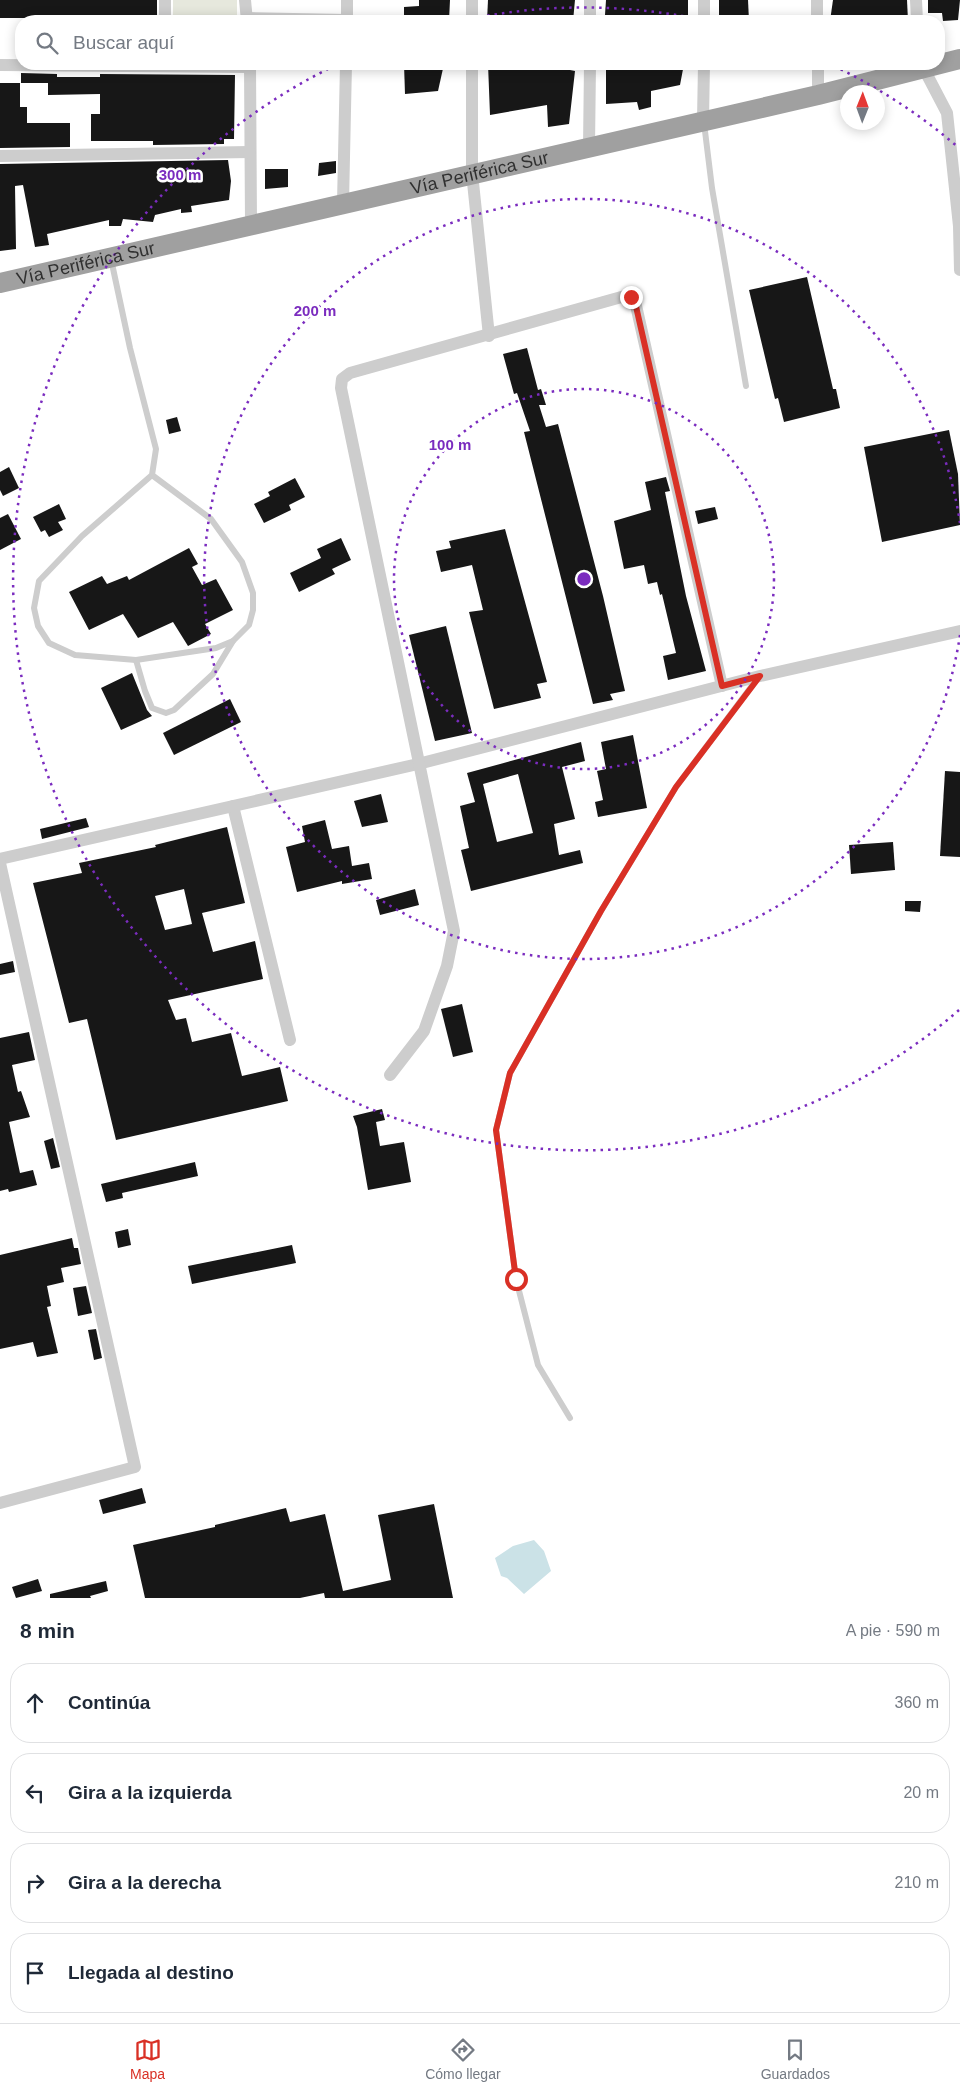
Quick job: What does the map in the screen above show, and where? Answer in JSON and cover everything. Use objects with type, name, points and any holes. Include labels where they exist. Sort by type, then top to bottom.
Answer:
[{"type":"highway","name":"Vía Periférica Sur","points":[[945,63],[958,61]]},
{"type":"highway","name":"Vía Periférica Sur","points":[[0,282],[818,95],[909,70]]},
{"type":"street","points":[[165,0],[165,15]]},
{"type":"street","points":[[245,0],[246,15]]},
{"type":"street","points":[[347,0],[347,15]]},
{"type":"street","points":[[472,0],[472,15]]},
{"type":"street","points":[[590,0],[590,15]]},
{"type":"street","points":[[704,0],[704,15]]},
{"type":"street","points":[[817,0],[817,15]]},
{"type":"street","points":[[916,0],[917,15]]},
{"type":"street","points":[[0,65],[15,65]]},
{"type":"street","points":[[250,70],[251,224]]},
{"type":"street","points":[[343,203],[346,70]]},
{"type":"street","points":[[472,70],[472,173],[489,336]]},
{"type":"street","points":[[589,147],[590,70]]},
{"type":"street","points":[[703,120],[704,70]]},
{"type":"street","points":[[818,70],[818,95]]},
{"type":"street","points":[[926,70],[947,113],[959,226],[960,270]]},
{"type":"street","points":[[0,156],[250,152]]},
{"type":"street","points":[[390,1075],[424,1031],[447,966],[454,931],[341,388],[342,379],[350,373],[489,336],[624,296],[631,297],[635,302],[722,686]]},
{"type":"street","points":[[0,1503],[135,1467],[0,861],[418,764],[760,676],[960,631]]},
{"type":"street","points":[[233,806],[290,1040]]},
{"type":"lane","points":[[703,120],[712,188],[746,386]]},
{"type":"lane","points":[[111,257],[130,348],[156,449],[152,475],[82,536],[39,581],[34,608],[38,626],[49,643],[75,656],[136,660],[216,648],[233,641]]},
{"type":"lane","points":[[136,660],[152,708],[166,713],[174,710],[213,674],[233,641],[249,625],[253,610],[253,593],[242,562],[211,519],[152,475]]},
{"type":"lane","points":[[570,1418],[538,1364],[516,1279],[496,1130],[510,1073],[601,911],[676,787],[760,676]]},
{"type":"shaded area","points":[[173,0],[237,0],[237,15],[173,15]]},
{"type":"water","points":[[534,1540],[544,1551],[551,1571],[524,1594],[507,1578],[501,1576],[495,1558],[513,1546]]},
{"type":"building","points":[[0,0],[157,0],[157,15],[15,15],[15,18],[0,18]]},
{"type":"building","points":[[419,0],[450,0],[449,15],[404,15],[404,7],[419,6]]},
{"type":"building","points":[[488,0],[575,0],[574,15],[487,15]]},
{"type":"building","points":[[606,0],[688,0],[688,15],[605,15]]},
{"type":"building","points":[[719,0],[748,0],[749,15],[719,15]]},
{"type":"building","points":[[833,0],[907,0],[908,15],[831,15]]},
{"type":"building","points":[[928,0],[960,0],[958,20],[945,21],[945,15],[942,15],[942,13],[928,13]]},
{"type":"building","points":[[404,70],[443,70],[438,91],[405,94]]},
{"type":"building","points":[[488,70],[575,71],[569,124],[548,127],[547,105],[490,115]]},
{"type":"building","points":[[606,70],[683,70],[680,85],[651,91],[651,107],[639,110],[637,102],[606,104]]},
{"type":"building","points":[[21,73],[57,74],[57,77],[100,77],[100,74],[235,75],[234,139],[224,139],[224,144],[153,145],[153,141],[91,141],[91,114],[100,114],[100,94],[48,95],[48,83],[21,83]]},
{"type":"building","points":[[0,83],[20,83],[20,107],[27,107],[27,123],[70,123],[70,147],[0,148]]},
{"type":"building","points":[[228,160],[231,181],[229,200],[191,206],[192,212],[181,213],[181,209],[155,215],[153,222],[123,219],[121,226],[109,226],[109,220],[47,234],[49,245],[35,247],[23,185],[15,186],[16,249],[0,251],[0,164]]},
{"type":"building","points":[[336,161],[336,173],[318,176],[319,163]]},
{"type":"building","points":[[265,169],[288,169],[288,187],[265,189]]},
{"type":"building","points":[[807,277],[833,389],[836,389],[840,408],[784,422],[778,398],[775,399],[749,290]]},
{"type":"building","points":[[527,348],[538,390],[541,389],[546,405],[539,405],[546,427],[558,424],[603,596],[625,691],[610,694],[613,700],[593,704],[524,432],[530,431],[517,393],[514,394],[503,354]]},
{"type":"building","points":[[177,417],[181,431],[169,434],[166,420]]},
{"type":"building","points":[[949,430],[958,474],[960,525],[882,542],[864,447]]},
{"type":"building","points":[[9,467],[19,488],[3,496],[0,490],[0,472]]},
{"type":"building","points":[[666,477],[670,491],[665,492],[686,596],[706,671],[668,680],[663,656],[676,653],[662,594],[660,595],[657,582],[648,584],[644,565],[624,569],[614,521],[651,510],[645,482]]},
{"type":"building","points":[[295,478],[305,497],[289,505],[291,510],[264,523],[254,504],[270,496],[268,492]]},
{"type":"building","points":[[59,504],[66,519],[58,522],[63,530],[49,537],[45,530],[41,532],[33,517]]},
{"type":"building","points":[[715,507],[718,519],[698,524],[695,511]]},
{"type":"building","points":[[8,514],[21,539],[0,550],[0,518]]},
{"type":"building","points":[[505,529],[547,682],[537,684],[541,698],[494,709],[469,612],[483,610],[472,565],[441,572],[436,551],[451,548],[449,541]]},
{"type":"building","points":[[341,538],[351,560],[332,569],[335,574],[299,592],[290,573],[321,558],[317,549]]},
{"type":"building","points":[[189,548],[198,564],[192,567],[202,585],[216,579],[233,610],[205,624],[211,634],[188,646],[173,622],[138,638],[123,614],[89,630],[69,592],[102,576],[107,584],[127,576],[129,580]]},
{"type":"building","points":[[446,626],[472,733],[435,741],[409,635]]},
{"type":"building","points":[[132,673],[147,710],[152,716],[121,730],[101,688]]},
{"type":"building","points":[[230,699],[241,722],[174,755],[163,733]]},
{"type":"building","points":[[633,735],[647,808],[598,817],[595,802],[603,800],[597,771],[606,769],[601,742]]},
{"type":"building","points":[[581,742],[585,761],[562,767],[575,819],[554,824],[559,855],[580,850],[583,863],[471,891],[461,850],[469,848],[460,806],[475,802],[467,773]],"holes":[[[518,774],[533,833],[497,842],[483,784]]]},
{"type":"building","points":[[945,771],[960,772],[960,857],[940,856]]},
{"type":"building","points":[[381,794],[388,822],[362,827],[354,801]]},
{"type":"building","points":[[86,818],[89,827],[42,839],[40,829]]},
{"type":"building","points":[[325,820],[332,849],[349,846],[352,866],[369,863],[372,879],[342,884],[342,881],[297,892],[286,847],[305,842],[302,826]]},
{"type":"building","points":[[227,827],[245,903],[202,913],[213,952],[255,941],[263,979],[168,1000],[176,1020],[186,1018],[192,1042],[231,1033],[242,1076],[280,1067],[288,1101],[116,1140],[87,1019],[69,1023],[33,883],[82,873],[79,863],[156,847],[155,845]],"holes":[[[184,889],[192,924],[165,930],[155,896]]]},
{"type":"building","points":[[893,842],[895,870],[851,874],[849,845]]},
{"type":"building","points":[[415,889],[419,905],[380,915],[376,900]]},
{"type":"building","points":[[905,901],[921,901],[920,912],[905,911]]},
{"type":"building","points":[[13,961],[15,972],[0,975],[0,964]]},
{"type":"building","points":[[462,1004],[473,1052],[453,1057],[441,1009]]},
{"type":"building","points":[[29,1032],[35,1060],[12,1065],[18,1092],[21,1091],[30,1117],[9,1122],[20,1173],[33,1170],[37,1185],[9,1192],[8,1189],[0,1191],[0,1038]]},
{"type":"building","points":[[382,1109],[385,1120],[376,1122],[380,1146],[404,1142],[411,1182],[368,1190],[357,1127],[353,1116]]},
{"type":"building","points":[[53,1138],[60,1167],[51,1169],[44,1141]]},
{"type":"building","points":[[195,1162],[198,1176],[122,1193],[123,1198],[106,1202],[101,1184]]},
{"type":"building","points":[[128,1229],[131,1245],[118,1248],[115,1232]]},
{"type":"building","points":[[72,1238],[74,1248],[78,1248],[81,1264],[61,1268],[64,1282],[47,1286],[51,1306],[47,1307],[58,1353],[37,1357],[33,1342],[0,1349],[0,1255]]},
{"type":"building","points":[[292,1245],[296,1263],[192,1284],[188,1266]]},
{"type":"building","points":[[86,1286],[92,1313],[78,1316],[73,1288]]},
{"type":"building","points":[[96,1329],[102,1358],[94,1360],[88,1330]]},
{"type":"building","points":[[142,1488],[146,1503],[103,1514],[99,1500]]},
{"type":"building","points":[[434,1504],[453,1598],[325,1598],[324,1593],[300,1598],[145,1598],[133,1545],[215,1527],[215,1525],[286,1508],[290,1522],[325,1514],[343,1591],[391,1580],[378,1515]]},
{"type":"building","points":[[38,1579],[42,1591],[16,1598],[12,1587]]},
{"type":"building","points":[[106,1581],[108,1591],[90,1596],[91,1598],[50,1598],[50,1594]]},
{"type":"route","points":[[516,1279],[496,1130],[510,1073],[601,911],[676,787],[760,676],[722,686],[635,302],[631,297]]}]
